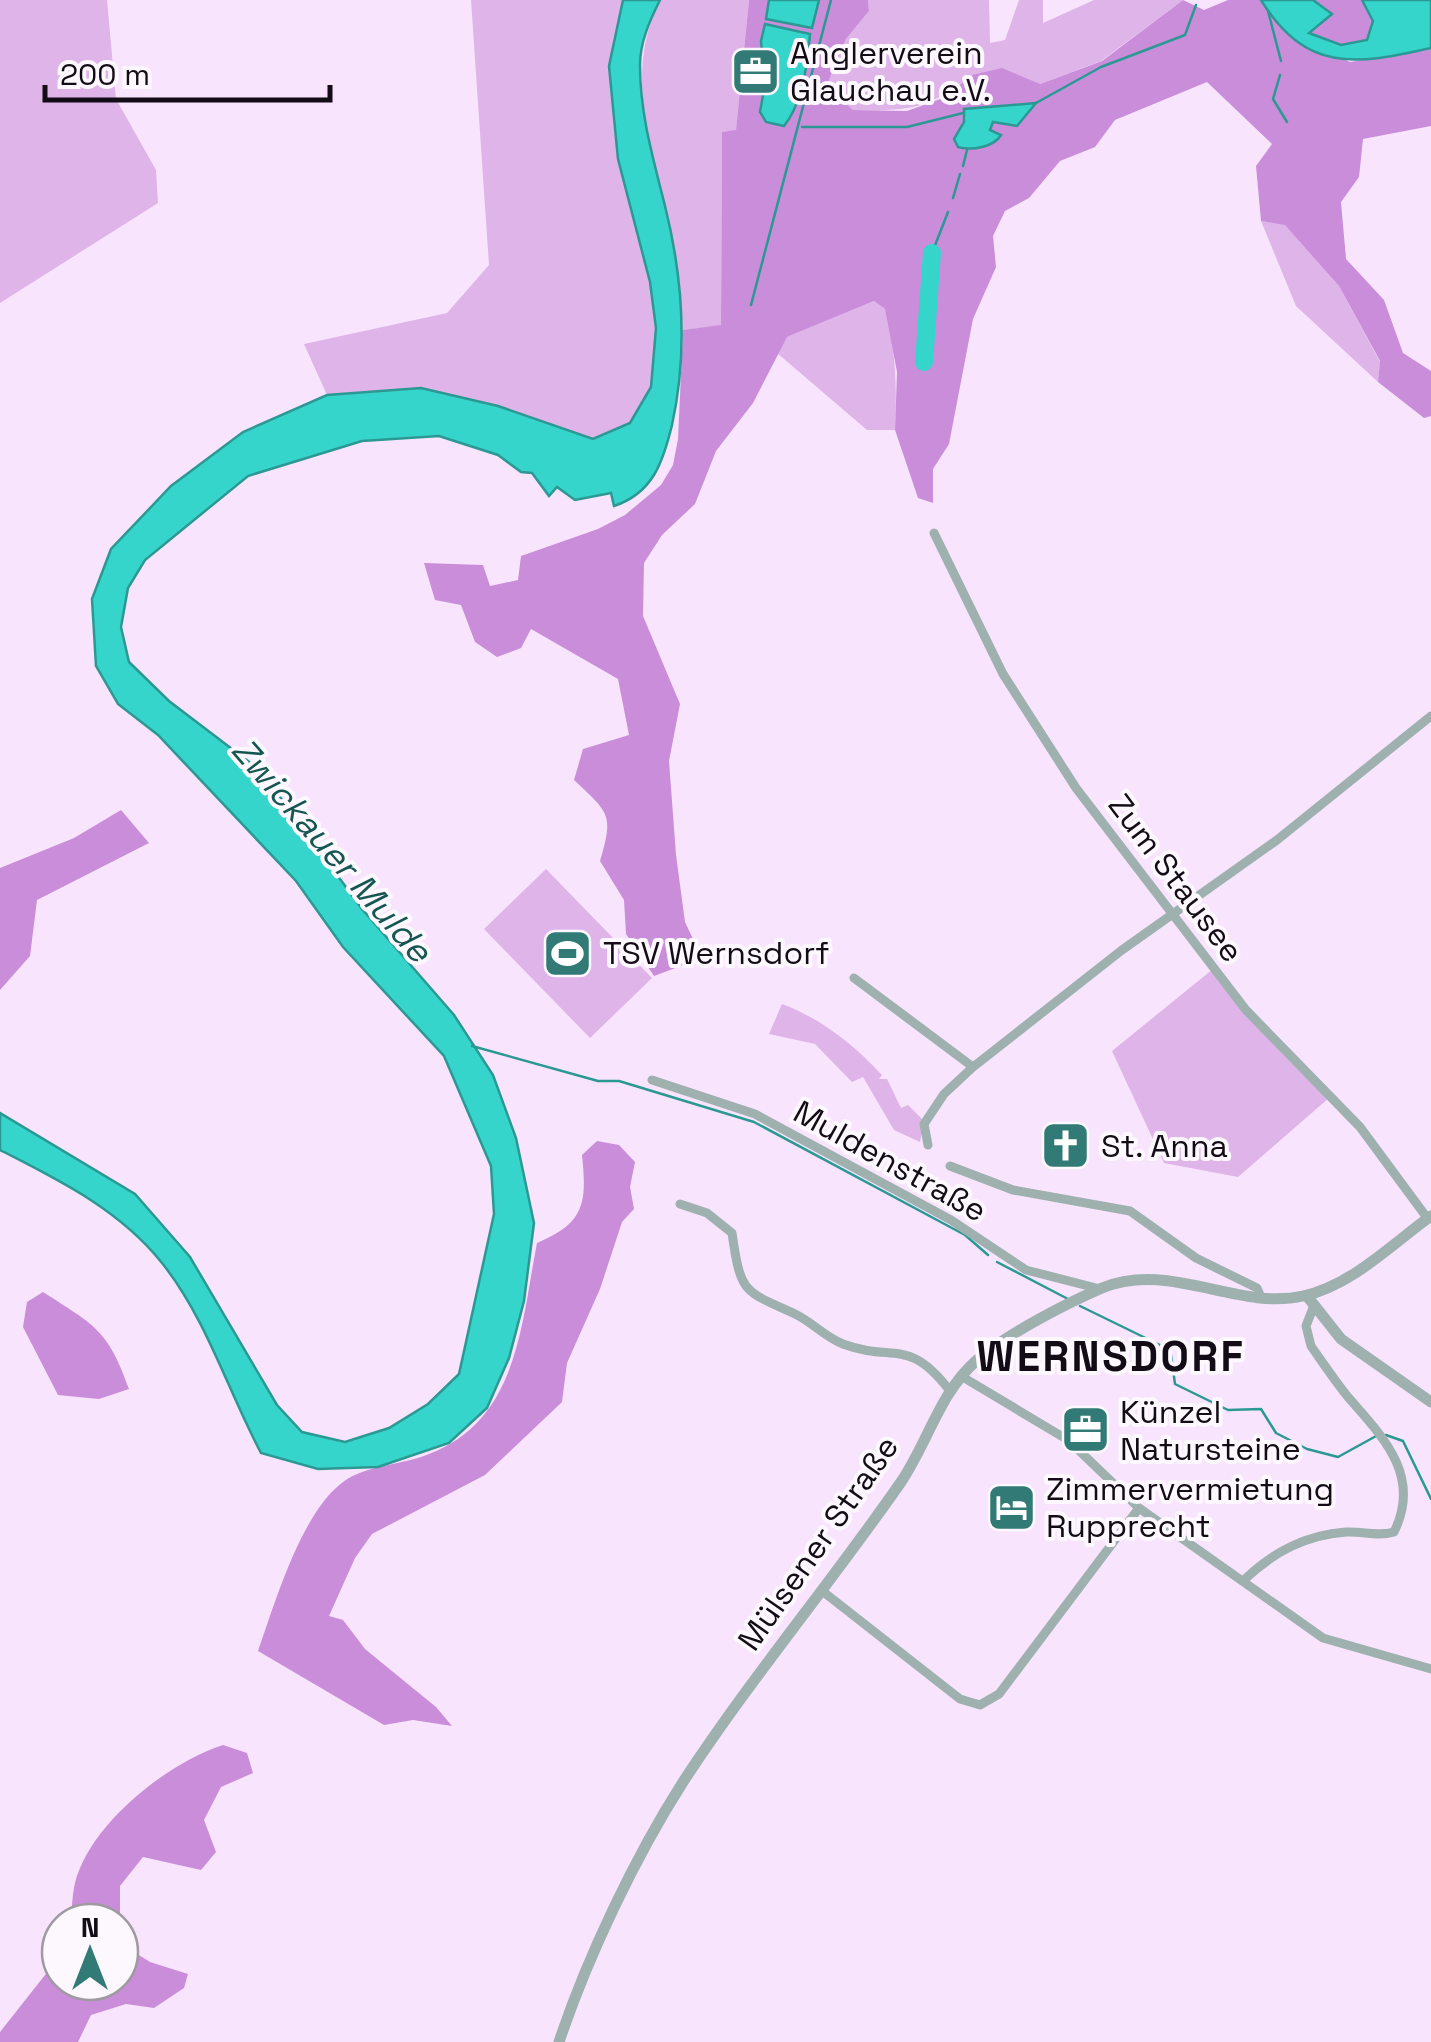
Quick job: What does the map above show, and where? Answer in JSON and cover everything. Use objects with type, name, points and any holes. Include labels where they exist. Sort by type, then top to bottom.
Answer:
[{"type":"street","name":"Zum Stausee","points":[[934,533],[1013,690],[1076,788],[1246,1010],[1360,1127],[1429,1218]]},
{"type":"street","points":[[928,1145],[924,1124],[944,1094],[973,1068],[1431,716]]},
{"type":"street","points":[[854,978],[973,1068]]},
{"type":"street","name":"Muldenstraße","points":[[652,1080],[755,1114],[951,1220],[1026,1270],[1100,1288]]},
{"type":"street","points":[[950,1166],[1013,1190],[1130,1211],[1196,1258],[1257,1288],[1260,1297]]},
{"type":"street","points":[[680,1204],[707,1213],[732,1233],[738,1270],[751,1296],[803,1318],[847,1346],[908,1352],[936,1372],[950,1391]]},
{"type":"street","name":"Mülsener Straße","points":[[559,2042],[658,1824],[903,1479],[961,1376],[1001,1342],[1100,1288],[1120,1282],[1201,1284],[1260,1297],[1310,1302],[1429,1218]]},
{"type":"street","points":[[1310,1302],[1341,1339],[1431,1402]]},
{"type":"street","points":[[1244,1579],[1288,1546],[1325,1535],[1394,1532],[1402,1516],[1404,1480],[1382,1436],[1311,1346],[1306,1326],[1310,1302]]},
{"type":"street","points":[[961,1376],[1068,1440],[1138,1508],[1323,1638],[1431,1669]]},
{"type":"street","points":[[821,1590],[960,1699],[980,1705],[999,1694],[1138,1508]]},
{"type":"shaded area","points":[[0,0],[107,0],[116,99],[156,170],[158,203],[0,303]]},
{"type":"shaded area","points":[[471,0],[623,0],[656,328],[651,387],[630,423],[593,439],[421,388],[327,395],[304,344],[447,313],[489,265]]},
{"type":"shaded area","points":[[623,0],[660,0],[642,48],[642,101],[676,260],[681,315],[680,370],[672,425],[660,463],[647,484],[614,506],[611,493],[575,500],[557,487],[549,496],[532,473],[521,472],[498,455],[439,436],[362,441],[248,476],[145,560],[128,588],[121,627],[129,662],[169,701],[261,771],[362,909],[454,1015],[493,1075],[516,1138],[534,1223],[524,1301],[509,1358],[487,1408],[449,1443],[378,1467],[318,1469],[261,1453],[204,1331],[162,1263],[108,1212],[0,1150],[0,1113],[135,1194],[190,1257],[277,1405],[302,1432],[345,1442],[389,1428],[428,1404],[459,1374],[494,1214],[491,1166],[444,1056],[343,947],[296,881],[158,735],[118,704],[96,666],[92,599],[111,549],[171,486],[243,432],[327,395],[421,388],[498,406],[593,439],[630,423],[651,387],[656,328],[650,282],[618,159],[609,66]]},
{"type":"shaded area","points":[[660,0],[749,0],[736,131],[722,132],[721,326],[683,330],[672,238],[647,129],[642,78],[650,26]]},
{"type":"shaded area","points":[[749,0],[868,0],[869,11],[846,39],[827,85],[853,110],[907,111],[943,98],[972,75],[1002,68],[1040,84],[1102,61],[1183,0],[1204,10],[1228,0],[1261,0],[1286,33],[1350,62],[1431,48],[1431,126],[1363,139],[1359,177],[1341,202],[1346,259],[1384,300],[1403,353],[1431,371],[1431,416],[1424,418],[1378,382],[1380,361],[1339,286],[1285,225],[1261,221],[1256,166],[1272,144],[1207,82],[1115,120],[1095,147],[1060,161],[1029,198],[1005,211],[993,236],[996,267],[973,319],[949,444],[933,469],[933,503],[918,498],[895,430],[897,372],[885,309],[874,301],[787,337],[753,403],[716,451],[695,504],[662,535],[644,563],[643,616],[680,704],[669,761],[676,855],[685,922],[702,958],[654,976],[626,934],[624,900],[600,861],[607,833],[605,815],[574,780],[583,749],[629,735],[618,679],[531,629],[521,648],[497,657],[475,642],[461,605],[435,600],[424,563],[483,565],[490,586],[518,580],[521,556],[598,529],[625,515],[661,485],[673,465],[678,439],[683,330],[721,325],[722,132],[736,130]]},
{"type":"shaded area","points":[[769,0],[819,0],[812,28],[766,19]]},
{"type":"shaded area","points":[[868,0],[989,0],[990,43],[1005,40],[1019,0],[1043,0],[1043,23],[1094,0],[1183,0],[1101,61],[1040,84],[972,75],[943,95],[917,106],[853,110],[827,85],[846,39],[869,11]]},
{"type":"shaded area","points":[[1261,0],[1313,0],[1332,14],[1309,33],[1341,45],[1367,40],[1373,21],[1362,0],[1431,0],[1431,48],[1379,58],[1335,58],[1296,41]]},
{"type":"shaded area","points":[[1313,0],[1362,0],[1373,21],[1367,40],[1341,45],[1309,33],[1331,15]]},
{"type":"shaded area","points":[[765,24],[810,34],[800,95],[784,126],[766,122],[760,112],[765,84],[761,41]]},
{"type":"shaded area","points":[[1036,103],[1017,126],[993,122],[990,130],[1001,135],[988,145],[958,147],[954,139],[964,122],[964,109]]},
{"type":"shaded area","points":[[1261,221],[1285,224],[1339,286],[1380,362],[1378,382],[1296,306]]},
{"type":"shaded area","points":[[874,301],[885,309],[891,339],[896,384],[895,430],[867,430],[777,353],[787,337]]},
{"type":"shaded area","points":[[121,810],[149,843],[37,900],[30,956],[0,990],[0,868],[74,838]]},
{"type":"shaded area","name":"TSV Wernsdorf","points":[[546,869],[652,978],[590,1038],[484,929]]},
{"type":"shaded area","points":[[1213,969],[1329,1098],[1238,1177],[1164,1163],[1112,1051]]},
{"type":"shaded area","points":[[782,1004],[836,1034],[882,1075],[879,1079],[887,1079],[901,1108],[908,1105],[924,1121],[920,1142],[894,1130],[863,1077],[852,1082],[815,1044],[769,1034]]},
{"type":"shaded area","points":[[597,1141],[619,1145],[635,1162],[630,1187],[634,1209],[622,1222],[600,1289],[567,1363],[562,1402],[485,1475],[372,1534],[355,1558],[329,1616],[343,1620],[365,1649],[436,1707],[452,1726],[413,1720],[384,1725],[258,1651],[281,1585],[314,1515],[343,1482],[362,1472],[429,1454],[459,1439],[481,1418],[498,1394],[510,1366],[537,1243],[574,1219],[583,1199],[582,1155]]},
{"type":"shaded area","points":[[43,1292],[97,1330],[114,1353],[129,1389],[99,1399],[58,1395],[23,1327],[27,1302]]},
{"type":"shaded area","points":[[223,1745],[247,1753],[253,1773],[221,1787],[204,1820],[216,1852],[201,1870],[143,1857],[120,1886],[120,1902],[73,1902],[83,1861],[114,1818],[156,1781]]},
{"type":"shaded area","points":[[140,1956],[188,1974],[184,1988],[154,2008],[126,2004],[91,2015],[78,2042],[0,2042],[0,2032],[40,1981],[40,2002],[140,2002]]},
{"type":"waterway","points":[[751,305],[831,0]]},
{"type":"waterway","points":[[1036,103],[1101,67],[1185,35],[1196,5]]},
{"type":"waterway","points":[[1268,11],[1281,61]]},
{"type":"waterway","points":[[1280,75],[1273,99],[1287,122]]},
{"type":"waterway","points":[[802,127],[907,127],[963,113]]},
{"type":"waterway","points":[[963,166],[967,150]]},
{"type":"waterway","points":[[953,198],[960,174]]},
{"type":"waterway","points":[[932,253],[948,212]]},
{"type":"waterway","points":[[924,362],[932,253]]},
{"type":"waterway","points":[[472,1046],[598,1081],[619,1081],[754,1122],[965,1235],[988,1255]]},
{"type":"waterway","points":[[997,1262],[1068,1299]]},
{"type":"waterway","points":[[1080,1306],[1162,1346],[1171,1355],[1175,1384],[1228,1410],[1261,1409],[1276,1433],[1307,1449],[1338,1457],[1378,1435]]},
{"type":"waterway","points":[[1386,1435],[1403,1441],[1431,1499]]},
{"type":"place","name":"Anglerverein Glauchau e.V.","points":[[755,71]]},
{"type":"place","name":"TSV Wernsdorf","points":[[568,953]]},
{"type":"place","name":"St. Anna","points":[[1066,1146]]},
{"type":"place","name":"Künzel Natursteine","points":[[1085,1430]]},
{"type":"place","name":"Zimmervermietung Rupprecht","points":[[1011,1507]]},
{"type":"district","name":"WERNSDORF","points":[[1111,1356]]},
{"type":"water label","name":"Zwickauer Mulde","points":[[332,850]]}]
